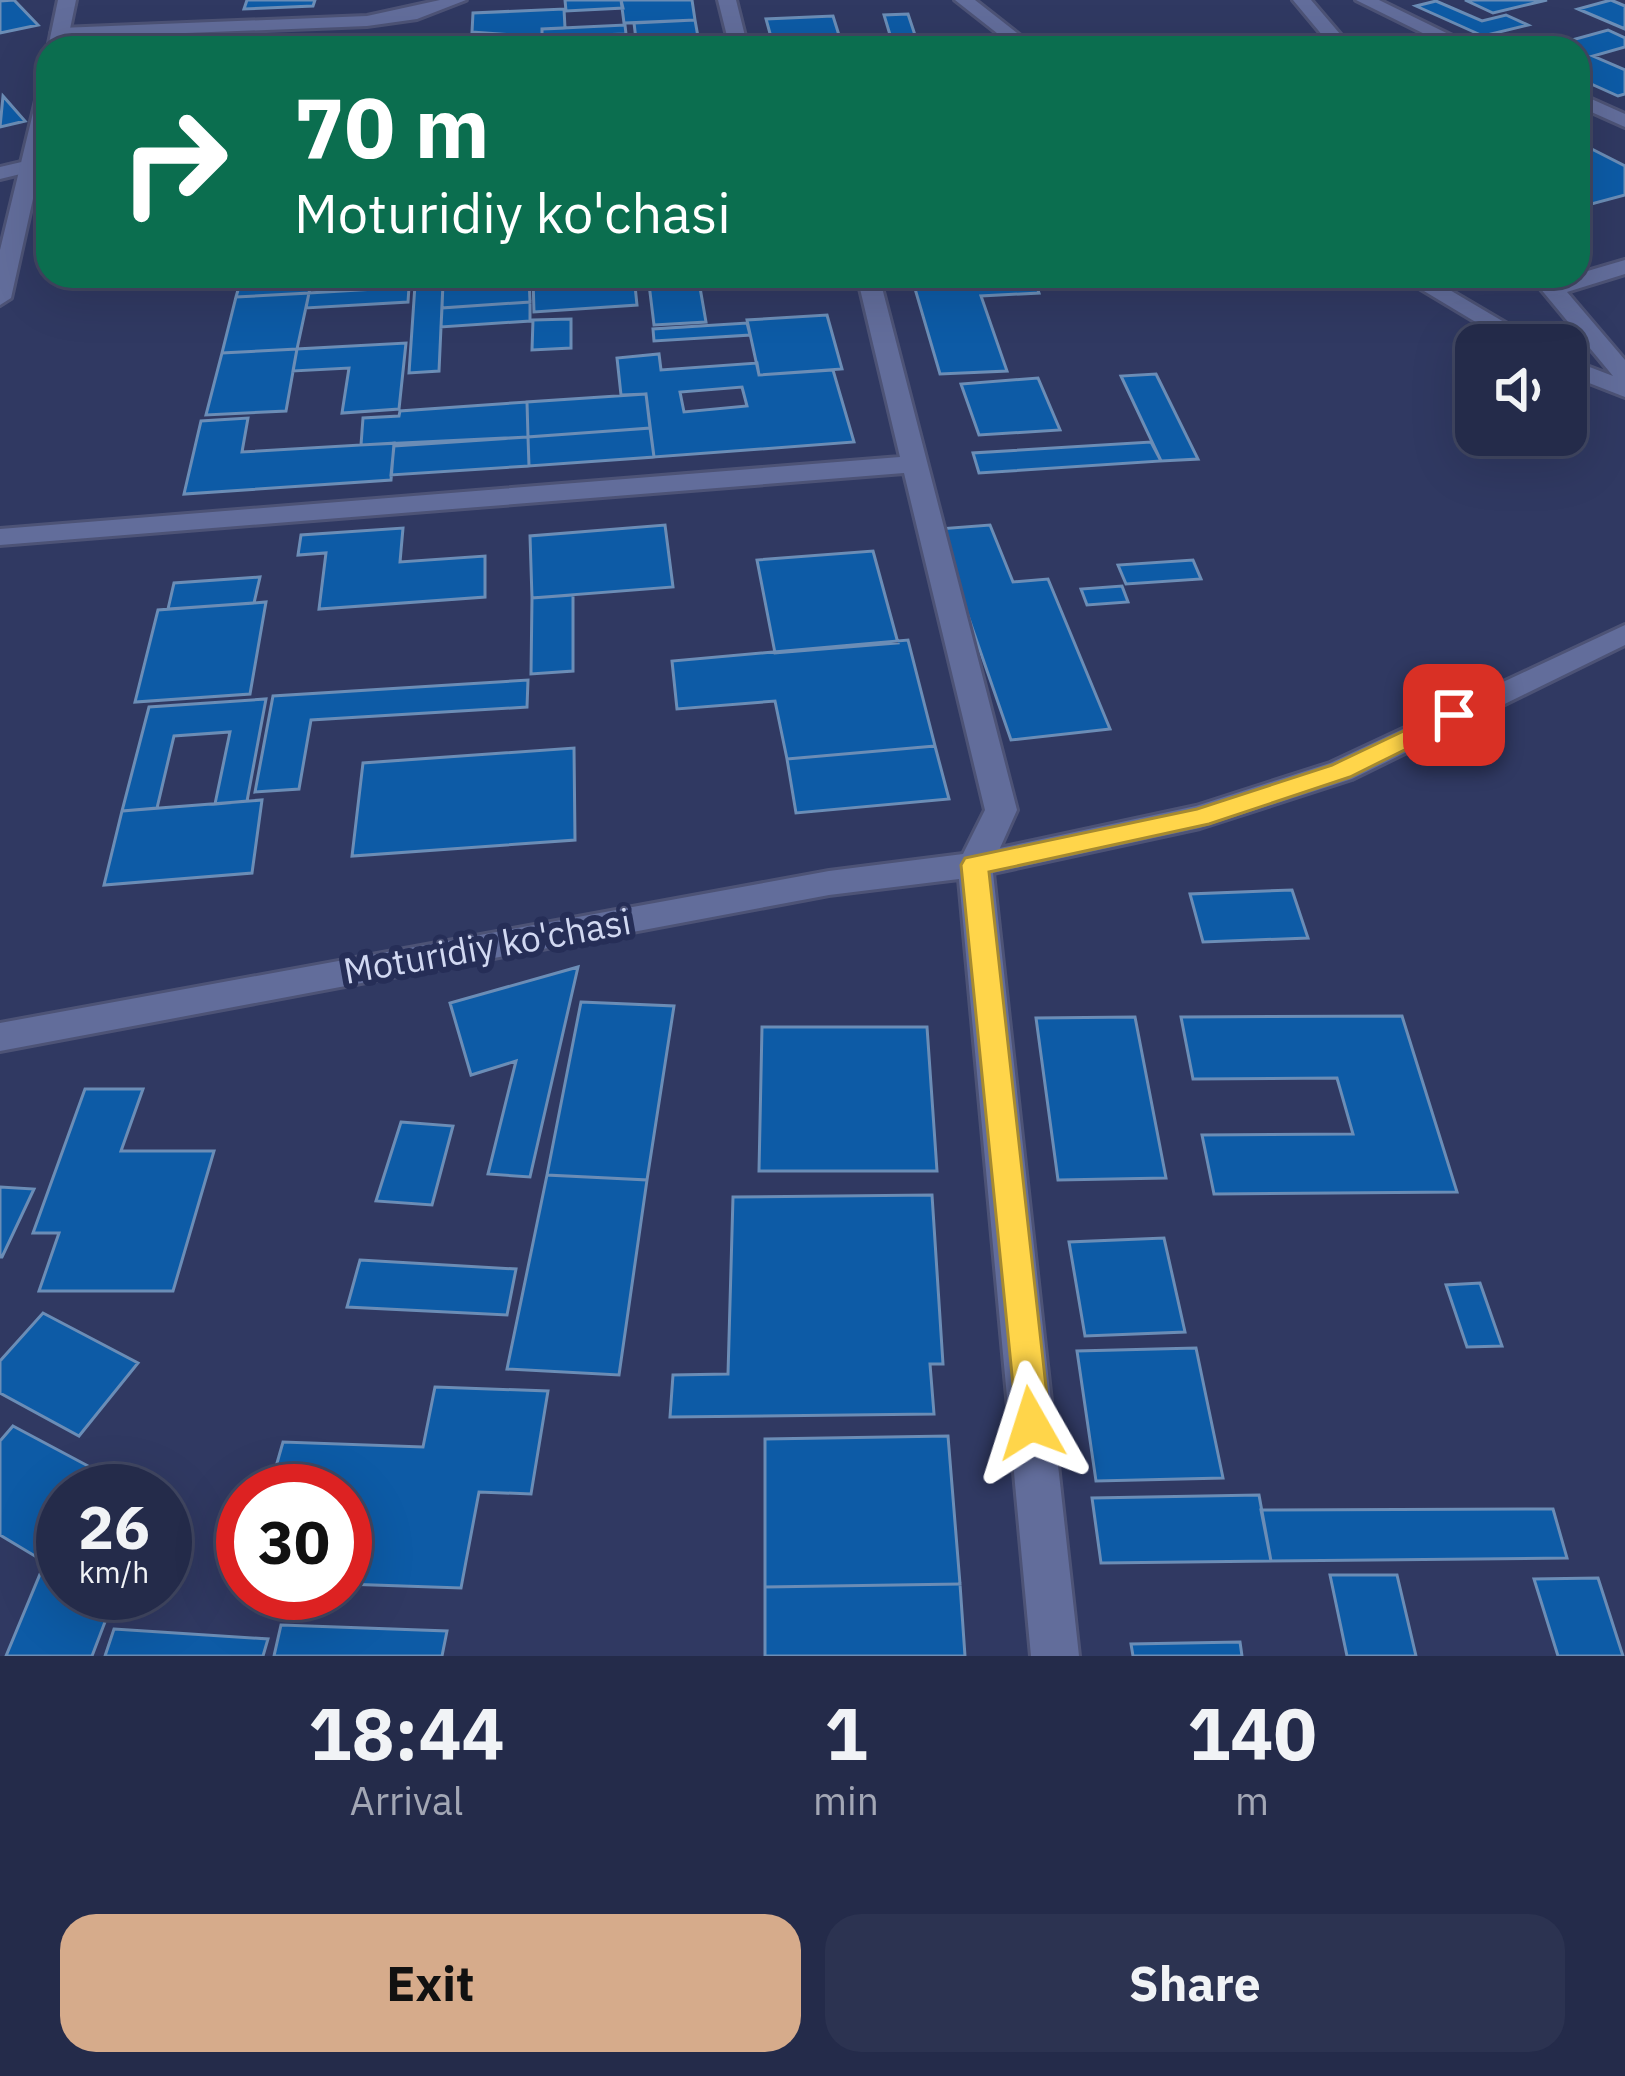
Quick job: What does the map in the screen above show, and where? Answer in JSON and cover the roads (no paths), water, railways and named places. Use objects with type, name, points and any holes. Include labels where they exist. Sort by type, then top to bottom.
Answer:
[{"type":"street","points":[[60,36],[67,0]]},
{"type":"street","points":[[124,36],[367,21],[411,15],[457,0]]},
{"type":"street","points":[[728,0],[736,36]]},
{"type":"street","points":[[964,0],[1011,36]]},
{"type":"street","points":[[1302,0],[1333,36]]},
{"type":"street","points":[[1365,0],[1442,36]]},
{"type":"street","points":[[1590,105],[1625,121]]},
{"type":"street","points":[[0,298],[36,140]]},
{"type":"street","points":[[0,173],[30,166]]},
{"type":"street","points":[[1590,274],[1625,267]]},
{"type":"street","points":[[871,288],[1001,810],[975,865],[1055,1656]]},
{"type":"street","points":[[1431,288],[1494,324]]},
{"type":"street","points":[[1551,288],[1625,375]]},
{"type":"street","points":[[1587,374],[1625,390]]},
{"type":"street","points":[[0,537],[914,464]]},
{"type":"street","name":"Moturidiy ko'chasi","points":[[0,1037],[829,883],[975,865],[1200,817],[1341,771],[1625,634]]}]
